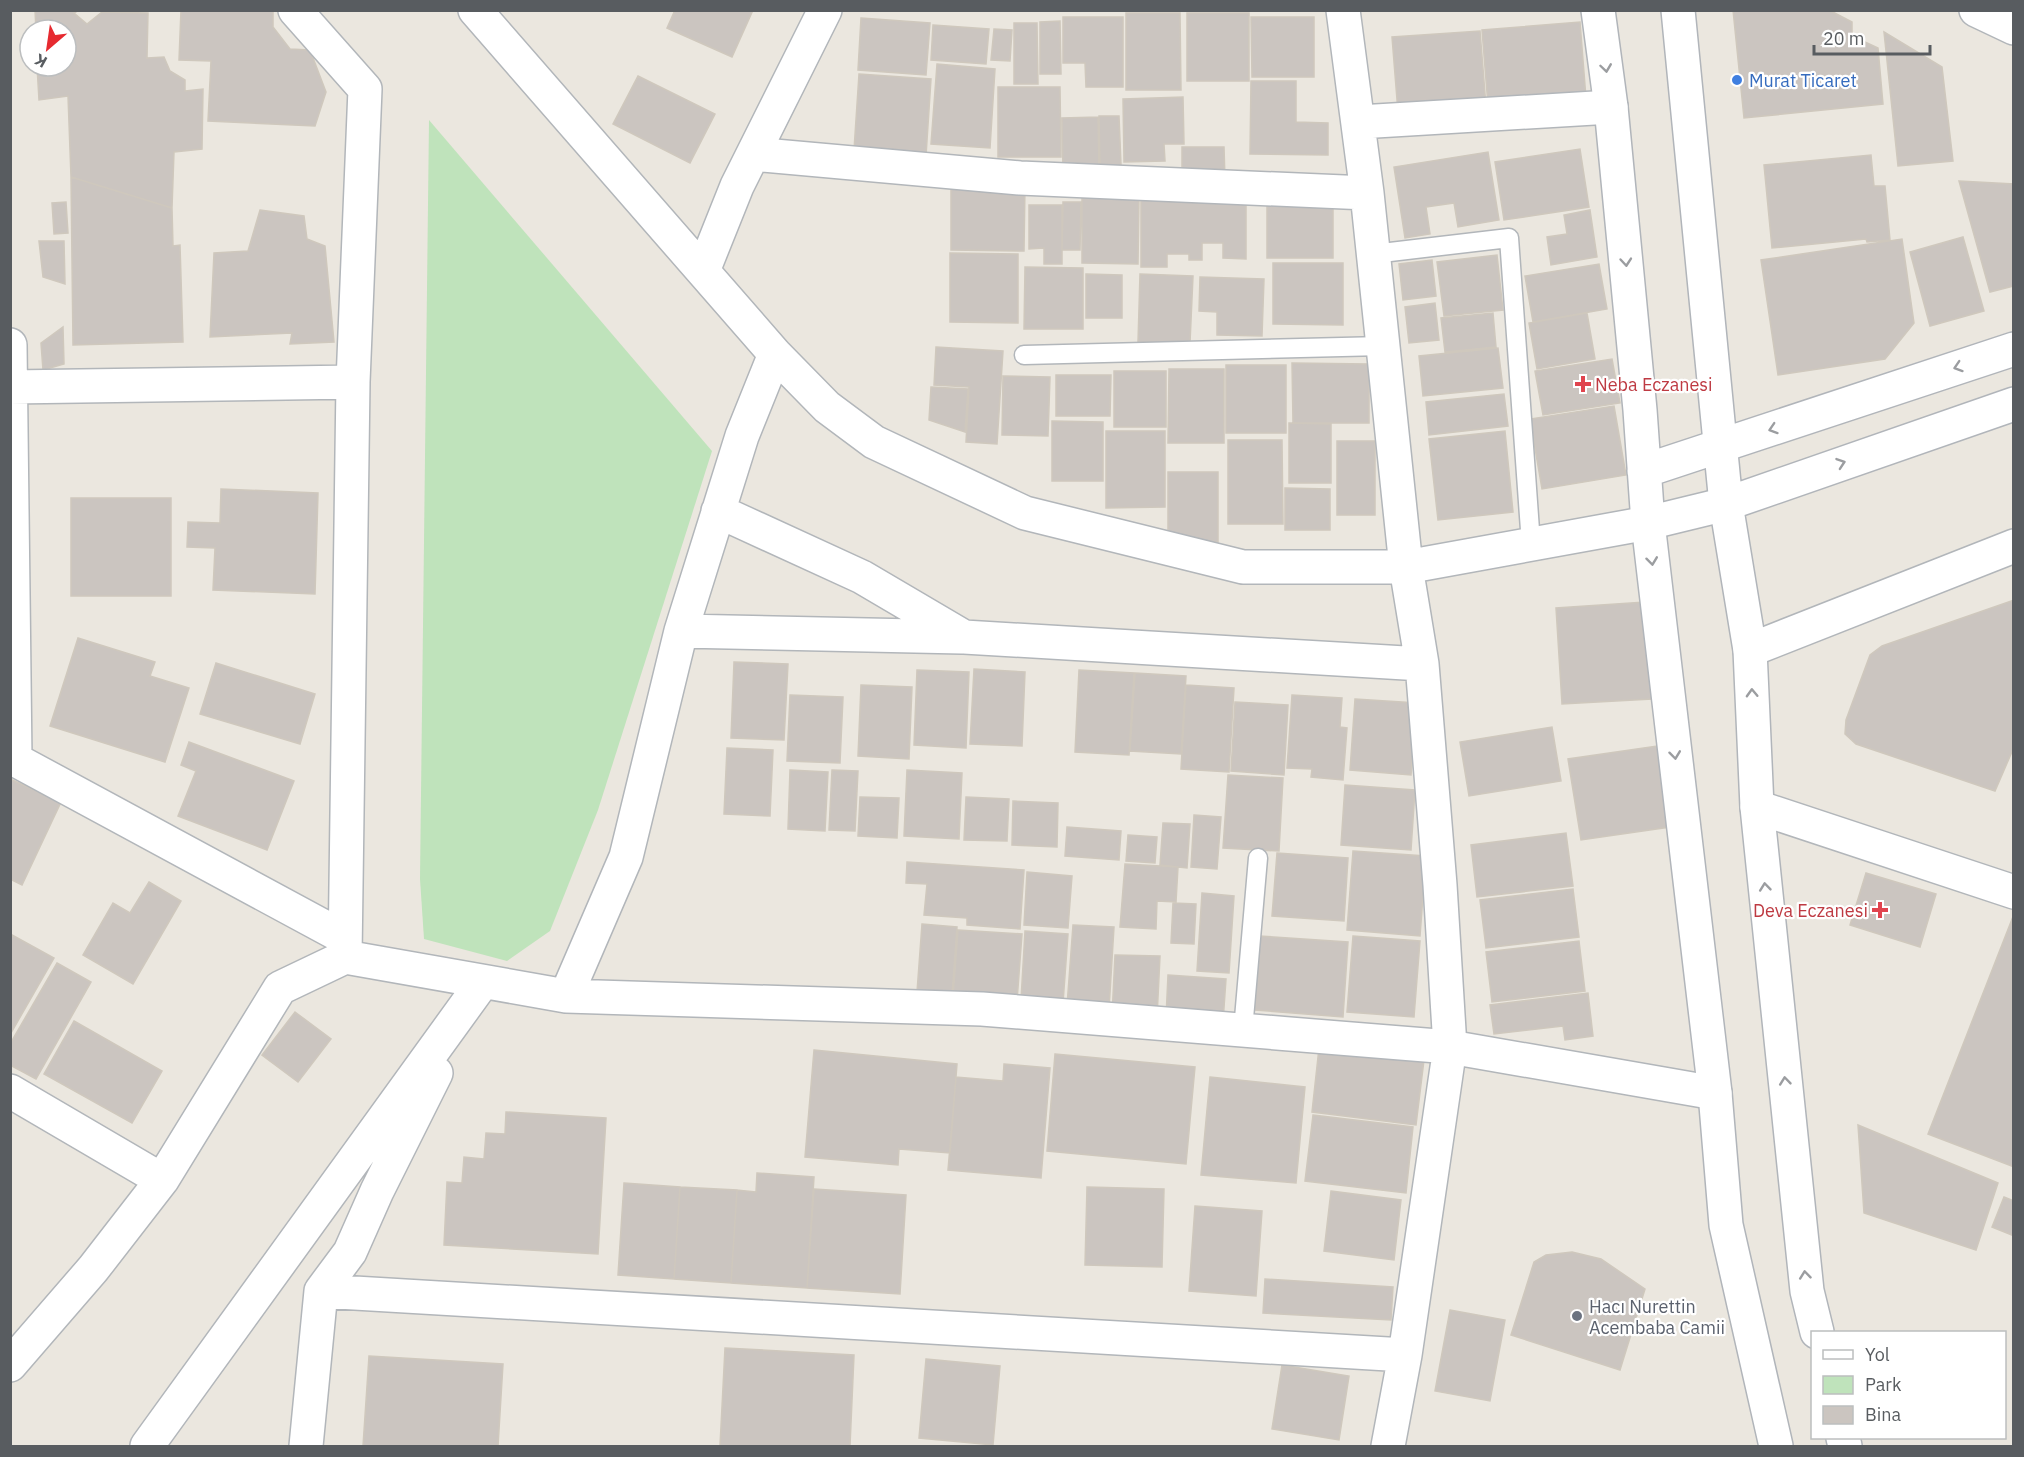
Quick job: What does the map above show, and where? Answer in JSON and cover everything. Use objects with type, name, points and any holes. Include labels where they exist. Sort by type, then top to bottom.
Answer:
[{"type":"street","points":[[295,10],[365,89],[352,382],[344,947]]},
{"type":"street","points":[[475,10],[775,354],[827,407],[874,442],[1025,513],[1243,567],[1406,567],[1648,523],[1726,504],[2013,404]]},
{"type":"street","points":[[703,271],[737,186],[825,10]]},
{"type":"street","points":[[1343,10],[1359,122],[1406,567],[1422,664],[1440,885],[1450,1047],[1405,1354],[1388,1446]]},
{"type":"street","points":[[1598,10],[1611,107],[1648,523],[1715,1093],[1726,1225],[1776,1446]]},
{"type":"street","points":[[1678,10],[1726,504],[1750,650],[1757,807],[1807,1291],[1817,1331]]},
{"type":"street","points":[[1976,10],[2013,28]]},
{"type":"street","points":[[1359,122],[1611,107]]},
{"type":"street","points":[[753,154],[1020,178],[1367,193]]},
{"type":"street","points":[[10,345],[13,758],[344,947],[482,983],[566,996],[982,1009],[1450,1047],[1715,1093]]},
{"type":"street","points":[[1644,471],[2013,349]]},
{"type":"street","points":[[566,996],[626,857],[681,631],[742,436],[775,354]]},
{"type":"street","points":[[11,387],[352,382]]},
{"type":"street","points":[[718,511],[862,577],[964,637]]},
{"type":"street","points":[[1750,650],[2013,546]]},
{"type":"street","points":[[681,631],[964,637],[1422,664]]},
{"type":"street","points":[[1757,807],[2013,892]]},
{"type":"street","points":[[10,1365],[21,1331],[93,1269],[162,1180],[280,988],[344,947]]},
{"type":"street","points":[[306,1446],[321,1291],[350,1252],[376,1191],[482,983]]},
{"type":"street","points":[[147,1446],[482,983]]},
{"type":"street","points":[[10,1091],[162,1180]]},
{"type":"street","points":[[321,1291],[1405,1354]]},
{"type":"lane","points":[[1373,254],[1509,238],[1532,544]]},
{"type":"lane","points":[[1024,355],[1383,346]]},
{"type":"lane","points":[[1243,1030],[1258,858]]},
{"type":"green space","points":[[429,120],[712,451],[598,810],[550,931],[507,961],[424,939],[420,879]]},
{"type":"building","points":[[35,10],[79,10],[74,13],[87,24],[102,12],[148,13],[147,58],[164,57],[170,71],[185,80],[185,91],[203,89],[202,149],[174,152],[172,208],[71,177],[68,96],[39,100],[38,78],[78,78],[78,18],[35,18]]},
{"type":"building","points":[[181,10],[273,10],[273,27],[290,49],[310,50],[326,92],[315,126],[208,121],[211,61],[179,60]]},
{"type":"building","points":[[675,10],[753,10],[732,57],[667,28]]},
{"type":"building","points":[[1733,10],[1829,10],[1852,22],[1852,36],[1878,48],[1883,104],[1744,118]]},
{"type":"building","points":[[1126,13],[1180,13],[1181,90],[1126,90]]},
{"type":"building","points":[[1187,13],[1249,13],[1249,81],[1187,81]]},
{"type":"building","points":[[1063,17],[1123,17],[1123,87],[1086,87],[1085,63],[1063,63]]},
{"type":"building","points":[[1251,17],[1314,17],[1314,77],[1252,77]]},
{"type":"building","points":[[861,18],[930,23],[926,75],[858,70]]},
{"type":"building","points":[[1060,21],[1061,74],[1040,74],[1040,22]]},
{"type":"building","points":[[1580,22],[1586,98],[1488,105],[1482,30]]},
{"type":"building","points":[[1014,23],[1037,23],[1038,84],[1014,84]]},
{"type":"building","points":[[933,25],[989,29],[986,64],[931,60]]},
{"type":"building","points":[[994,29],[1012,30],[1010,61],[991,60]]},
{"type":"building","points":[[1480,31],[1486,106],[1398,112],[1392,37]]},
{"type":"building","points":[[1884,32],[1942,67],[1953,161],[1898,166]]},
{"type":"building","points":[[937,64],[995,69],[990,148],[931,144]]},
{"type":"building","points":[[859,74],[931,79],[926,156],[854,150]]},
{"type":"building","points":[[638,76],[715,114],[690,163],[613,124]]},
{"type":"building","points":[[1251,81],[1296,81],[1296,122],[1328,123],[1328,155],[1250,154]]},
{"type":"building","points":[[998,87],[1060,87],[1061,157],[998,157]]},
{"type":"building","points":[[1183,97],[1184,144],[1164,144],[1165,161],[1124,162],[1123,99]]},
{"type":"building","points":[[1099,116],[1119,116],[1121,165],[1100,166]]},
{"type":"building","points":[[1098,117],[1099,171],[1063,171],[1062,118]]},
{"type":"building","points":[[1182,147],[1224,147],[1225,179],[1182,180]]},
{"type":"building","points":[[1580,149],[1589,207],[1504,220],[1495,162]]},
{"type":"building","points":[[1488,152],[1499,220],[1458,227],[1454,203],[1426,207],[1430,234],[1405,238],[1394,167]]},
{"type":"building","points":[[1871,155],[1874,186],[1885,186],[1890,240],[1867,242],[1866,239],[1772,248],[1764,165]]},
{"type":"building","points":[[71,177],[172,208],[173,246],[180,245],[183,342],[73,345]]},
{"type":"building","points":[[1959,181],[2014,184],[2014,286],[1990,292]]},
{"type":"building","points":[[951,185],[1025,186],[1024,251],[951,250]]},
{"type":"building","points":[[1267,197],[1333,198],[1333,258],[1267,258]]},
{"type":"building","points":[[1082,198],[1139,199],[1138,264],[1082,263]]},
{"type":"building","points":[[1141,200],[1246,202],[1246,259],[1223,258],[1223,243],[1202,243],[1202,260],[1189,260],[1189,254],[1167,254],[1167,267],[1141,267]]},
{"type":"building","points":[[66,202],[68,233],[54,234],[52,203]]},
{"type":"building","points":[[1063,202],[1081,202],[1080,250],[1062,250]]},
{"type":"building","points":[[1029,205],[1062,205],[1062,264],[1044,264],[1044,248],[1029,249]]},
{"type":"building","points":[[260,210],[304,216],[307,239],[325,246],[334,342],[290,344],[292,333],[210,337],[214,253],[248,251]]},
{"type":"building","points":[[1590,210],[1597,257],[1551,265],[1547,237],[1567,234],[1564,215]]},
{"type":"building","points":[[1963,237],[1984,311],[1930,326],[1910,252]]},
{"type":"building","points":[[1902,239],[1914,323],[1885,359],[1778,375],[1761,260]]},
{"type":"building","points":[[39,241],[64,241],[65,284],[43,277]]},
{"type":"building","points":[[950,253],[1018,254],[1018,323],[950,322]]},
{"type":"building","points":[[1497,255],[1503,310],[1444,316],[1437,262]]},
{"type":"building","points":[[1432,260],[1436,296],[1403,300],[1399,264]]},
{"type":"building","points":[[1273,263],[1343,263],[1343,325],[1273,324]]},
{"type":"building","points":[[1599,264],[1607,309],[1533,322],[1525,276]]},
{"type":"building","points":[[1025,267],[1083,268],[1083,329],[1024,329]]},
{"type":"building","points":[[1086,274],[1122,275],[1122,318],[1086,318]]},
{"type":"building","points":[[1140,274],[1193,276],[1190,343],[1138,342]]},
{"type":"building","points":[[1200,277],[1264,279],[1262,336],[1217,335],[1217,312],[1199,311]]},
{"type":"building","points":[[1435,303],[1439,340],[1409,343],[1405,307]]},
{"type":"building","points":[[1493,313],[1496,347],[1445,352],[1441,318]]},
{"type":"building","points":[[1587,313],[1595,359],[1537,369],[1529,323]]},
{"type":"building","points":[[63,327],[64,364],[43,370],[41,343]]},
{"type":"building","points":[[936,347],[1003,351],[997,444],[966,442],[969,387],[934,385]]},
{"type":"building","points":[[1498,348],[1503,388],[1423,396],[1419,356]]},
{"type":"building","points":[[1612,359],[1620,403],[1543,415],[1535,371]]},
{"type":"building","points":[[1292,363],[1369,364],[1369,423],[1293,423]]},
{"type":"building","points":[[1226,365],[1286,365],[1286,433],[1226,433]]},
{"type":"building","points":[[1169,369],[1224,369],[1224,443],[1168,443]]},
{"type":"building","points":[[1114,371],[1166,371],[1166,427],[1114,427]]},
{"type":"building","points":[[1056,375],[1111,375],[1110,416],[1056,416]]},
{"type":"building","points":[[1003,376],[1050,377],[1048,436],[1002,435]]},
{"type":"building","points":[[931,387],[968,389],[965,432],[929,420]]},
{"type":"building","points":[[1504,394],[1508,426],[1429,435],[1426,402]]},
{"type":"building","points":[[1614,406],[1626,475],[1542,489],[1530,419]]},
{"type":"building","points":[[1052,421],[1103,422],[1103,481],[1052,481]]},
{"type":"building","points":[[1289,423],[1331,424],[1331,483],[1289,483]]},
{"type":"building","points":[[1106,431],[1165,431],[1165,507],[1106,508]]},
{"type":"building","points":[[1505,431],[1513,512],[1438,520],[1429,439]]},
{"type":"building","points":[[1228,440],[1282,440],[1283,524],[1228,524]]},
{"type":"building","points":[[1337,441],[1375,441],[1375,515],[1337,515]]},
{"type":"building","points":[[1168,472],[1218,472],[1218,542],[1168,542]]},
{"type":"building","points":[[1285,488],[1330,489],[1330,530],[1285,530]]},
{"type":"building","points":[[221,489],[318,493],[315,594],[213,590],[215,548],[187,547],[188,522],[220,523]]},
{"type":"building","points":[[71,498],[171,498],[171,596],[71,596]]},
{"type":"building","points":[[2014,600],[2014,747],[1995,791],[1856,744],[1845,734],[1846,720],[1870,655],[1882,646]]},
{"type":"building","points":[[1645,602],[1652,699],[1562,704],[1556,608]]},
{"type":"building","points":[[78,638],[155,662],[150,676],[189,688],[165,762],[50,726]]},
{"type":"building","points":[[734,662],[788,664],[784,740],[731,738]]},
{"type":"building","points":[[216,663],[315,694],[300,744],[200,714]]},
{"type":"building","points":[[974,669],[1025,672],[1022,746],[970,744]]},
{"type":"building","points":[[917,670],[969,672],[966,748],[914,745]]},
{"type":"building","points":[[1079,670],[1134,673],[1129,755],[1075,752]]},
{"type":"building","points":[[1135,673],[1186,676],[1181,754],[1130,751]]},
{"type":"building","points":[[861,685],[912,687],[909,759],[858,756]]},
{"type":"building","points":[[1186,685],[1234,688],[1229,772],[1181,769]]},
{"type":"building","points":[[790,695],[843,697],[840,763],[787,761]]},
{"type":"building","points":[[1292,695],[1342,698],[1340,727],[1347,728],[1343,780],[1311,777],[1312,769],[1287,768]]},
{"type":"building","points":[[1355,699],[1417,703],[1411,775],[1350,770]]},
{"type":"building","points":[[1235,702],[1288,705],[1284,775],[1231,771]]},
{"type":"building","points":[[1552,727],[1561,781],[1469,796],[1460,742]]},
{"type":"building","points":[[189,742],[294,781],[267,850],[178,816],[196,771],[181,765]]},
{"type":"building","points":[[1657,746],[1670,827],[1581,840],[1568,759]]},
{"type":"building","points":[[727,748],[773,750],[770,816],[724,814]]},
{"type":"building","points":[[790,770],[828,772],[825,831],[788,829]]},
{"type":"building","points":[[832,770],[858,771],[855,831],[829,830]]},
{"type":"building","points":[[907,770],[962,773],[959,839],[904,836]]},
{"type":"building","points":[[1228,775],[1283,778],[1279,851],[1223,848]]},
{"type":"building","points":[[10,779],[61,802],[22,885],[10,879]]},
{"type":"building","points":[[1345,785],[1415,790],[1411,850],[1341,845]]},
{"type":"building","points":[[860,797],[899,798],[897,838],[858,836]]},
{"type":"building","points":[[966,797],[1009,799],[1007,841],[964,840]]},
{"type":"building","points":[[1013,801],[1058,803],[1057,847],[1012,845]]},
{"type":"building","points":[[1194,815],[1221,817],[1217,869],[1191,867]]},
{"type":"building","points":[[1163,823],[1190,824],[1187,868],[1160,865]]},
{"type":"building","points":[[1067,827],[1121,831],[1119,860],[1065,856]]},
{"type":"building","points":[[1566,833],[1573,886],[1477,897],[1471,845]]},
{"type":"building","points":[[1128,835],[1157,837],[1155,863],[1126,861]]},
{"type":"building","points":[[1353,851],[1426,856],[1420,936],[1347,930]]},
{"type":"building","points":[[1277,853],[1348,858],[1344,921],[1272,916]]},
{"type":"building","points":[[907,862],[1024,870],[1020,929],[967,925],[967,918],[924,915],[927,884],[906,883]]},
{"type":"building","points":[[1125,864],[1178,867],[1176,902],[1157,901],[1156,929],[1120,927]]},
{"type":"building","points":[[1027,872],[1072,876],[1068,928],[1024,925]]},
{"type":"building","points":[[1866,873],[1936,894],[1920,947],[1850,925]]},
{"type":"building","points":[[149,882],[181,901],[133,984],[83,955],[113,903],[130,913]]},
{"type":"building","points":[[1573,889],[1579,937],[1486,948],[1480,900]]},
{"type":"building","points":[[1202,893],[1234,896],[1229,973],[1197,971]]},
{"type":"building","points":[[1173,903],[1196,904],[1194,944],[1171,943]]},
{"type":"building","points":[[2014,914],[2014,1167],[1928,1134]]},
{"type":"building","points":[[922,924],[957,927],[952,995],[917,992]]},
{"type":"building","points":[[1073,925],[1114,927],[1109,1009],[1067,1006]]},
{"type":"building","points":[[958,930],[1022,934],[1017,1001],[953,997]]},
{"type":"building","points":[[1025,931],[1068,934],[1063,1003],[1021,1000]]},
{"type":"building","points":[[12,935],[54,958],[11,1033],[10,938]]},
{"type":"building","points":[[1259,936],[1348,942],[1343,1017],[1255,1010]]},
{"type":"building","points":[[1353,936],[1420,941],[1414,1017],[1347,1012]]},
{"type":"building","points":[[1579,941],[1585,991],[1492,1002],[1486,952]]},
{"type":"building","points":[[1115,955],[1160,956],[1157,1018],[1112,1016]]},
{"type":"building","points":[[57,963],[91,982],[36,1079],[10,1065],[10,1044]]},
{"type":"building","points":[[1168,975],[1226,979],[1223,1022],[1166,1018]]},
{"type":"building","points":[[1588,993],[1593,1036],[1565,1040],[1563,1026],[1494,1034],[1490,1005]]},
{"type":"building","points":[[295,1012],[331,1039],[298,1082],[262,1055]]},
{"type":"building","points":[[74,1021],[162,1071],[132,1123],[44,1074]]},
{"type":"building","points":[[1319,1048],[1424,1060],[1416,1125],[1312,1112]]},
{"type":"building","points":[[814,1050],[957,1064],[950,1153],[899,1149],[898,1165],[805,1157]]},
{"type":"building","points":[[1055,1054],[1195,1067],[1186,1164],[1047,1151]]},
{"type":"building","points":[[1004,1064],[1050,1068],[1041,1178],[948,1170],[956,1077],[1003,1081]]},
{"type":"building","points":[[1210,1077],[1305,1087],[1296,1183],[1201,1175]]},
{"type":"building","points":[[506,1112],[606,1118],[598,1254],[444,1245],[447,1182],[462,1183],[464,1157],[484,1159],[486,1133],[505,1134]]},
{"type":"building","points":[[1313,1115],[1413,1127],[1406,1193],[1305,1181]]},
{"type":"building","points":[[1858,1125],[1998,1183],[1976,1250],[1864,1213]]},
{"type":"building","points":[[757,1173],[814,1177],[807,1288],[731,1283],[737,1190],[756,1192]]},
{"type":"building","points":[[624,1183],[680,1187],[674,1279],[618,1275]]},
{"type":"building","points":[[680,1187],[737,1190],[731,1283],[674,1279]]},
{"type":"building","points":[[1087,1187],[1164,1189],[1162,1267],[1085,1265]]},
{"type":"building","points":[[814,1189],[906,1195],[900,1294],[807,1288]]},
{"type":"building","points":[[1331,1191],[1401,1200],[1394,1260],[1324,1251]]},
{"type":"building","points":[[2004,1197],[2014,1201],[2014,1236],[1992,1227]]},
{"type":"building","points":[[1195,1206],[1262,1211],[1256,1296],[1189,1291]]},
{"type":"building","name":"Hacı Nurettin Acembaba Camii","points":[[1572,1252],[1601,1259],[1645,1289],[1620,1370],[1511,1335],[1534,1262],[1546,1255]]},
{"type":"building","points":[[1265,1279],[1393,1287],[1391,1320],[1263,1313]]},
{"type":"building","points":[[1450,1310],[1505,1320],[1490,1401],[1435,1391]]},
{"type":"building","points":[[725,1348],[854,1355],[850,1446],[720,1446]]},
{"type":"building","points":[[369,1356],[503,1364],[498,1446],[363,1446]]},
{"type":"building","points":[[926,1359],[1000,1366],[993,1445],[919,1438]]},
{"type":"building","points":[[1282,1365],[1349,1376],[1339,1440],[1272,1429]]},
{"type":"place","name":"Murat Ticaret","points":[[1737,80]]},
{"type":"place","name":"Neba Eczanesi","points":[[1583,384]]},
{"type":"place","name":"Deva Eczanesi","points":[[1880,910]]},
{"type":"place","name":"Hacı Nurettin Acembaba Camii","points":[[1577,1316]]}]
